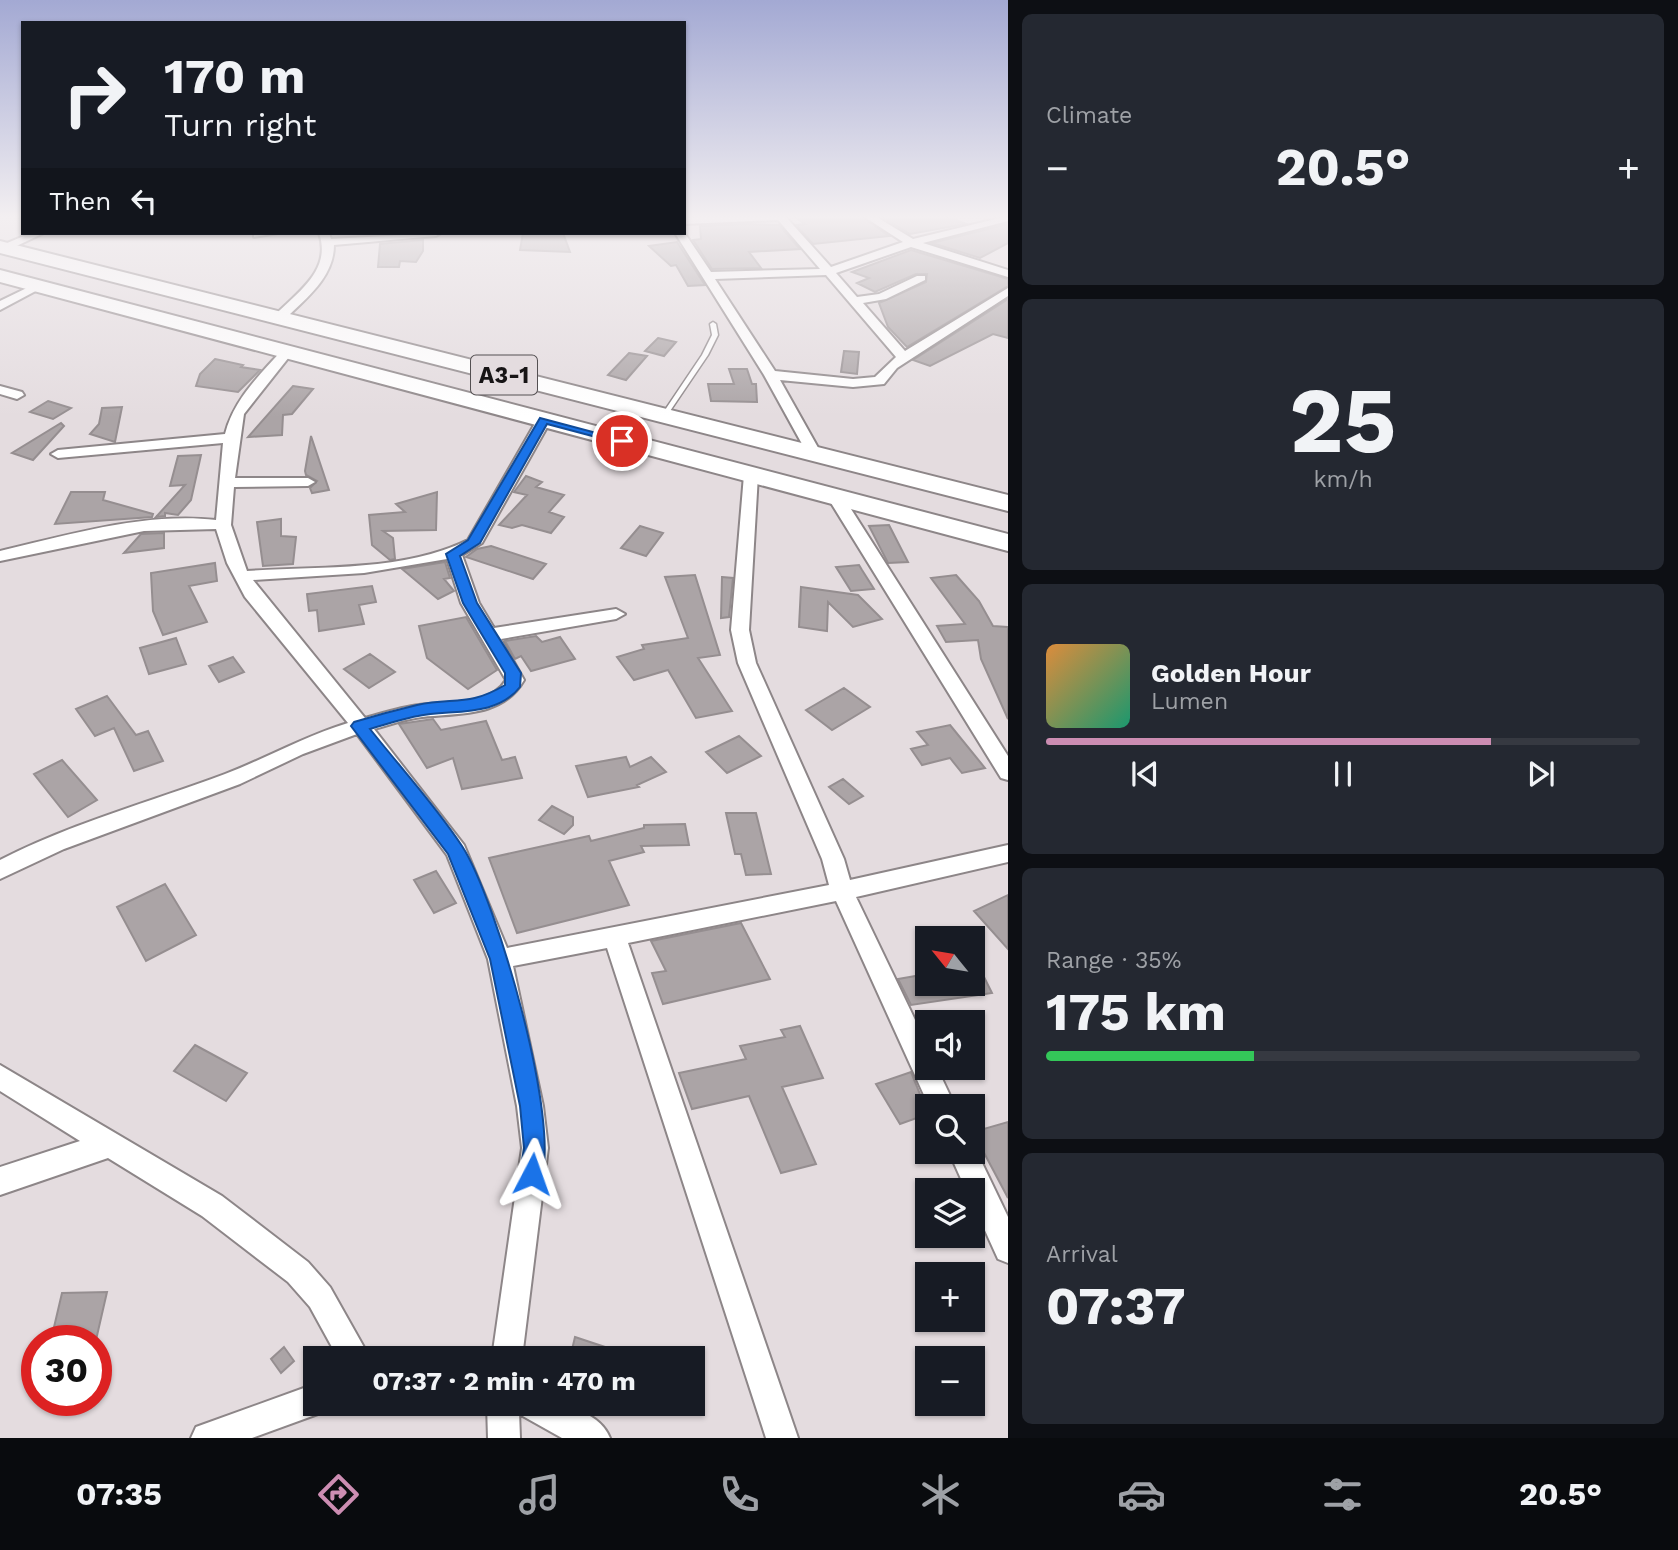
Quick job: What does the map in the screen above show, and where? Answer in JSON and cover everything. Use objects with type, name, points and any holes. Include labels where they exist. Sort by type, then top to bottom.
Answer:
[{"type":"highway","name":"A3-1","points":[[28,283],[1008,543]]},
{"type":"highway","name":"A3-1","points":[[141,283],[1006,500]]},
{"type":"street","points":[[279,318],[311,283]]},
{"type":"street","points":[[712,283],[771,375],[814,453]]},
{"type":"street","points":[[838,283],[904,358]]},
{"type":"street","points":[[854,301],[881,297],[910,283]]},
{"type":"street","points":[[0,306],[39,286]]},
{"type":"street","points":[[771,375],[868,383],[878,381],[892,365],[1008,292]]},
{"type":"street","points":[[288,352],[251,393],[237,414],[231,438],[223,525],[251,593],[456,851],[500,959],[530,1106],[535,1148],[509,1346]]},
{"type":"street","points":[[0,390],[17,396]]},
{"type":"street","points":[[242,576],[417,561],[453,554],[474,543],[544,420]]},
{"type":"street","points":[[58,454],[231,438]]},
{"type":"street","points":[[751,475],[740,631],[747,663],[833,859],[842,891],[936,1094]]},
{"type":"street","points":[[227,483],[308,482]]},
{"type":"street","points":[[836,498],[1008,773]]},
{"type":"street","points":[[0,556],[171,524],[203,522],[223,525]]},
{"type":"street","points":[[0,870],[44,847],[234,779],[297,748],[359,726],[419,710],[468,707],[508,692],[514,680],[513,673],[470,603],[453,554]]},
{"type":"street","points":[[489,635],[616,614]]},
{"type":"street","points":[[500,959],[842,891],[1008,853]]},
{"type":"street","points":[[615,938],[782,1438]]},
{"type":"street","points":[[0,1076],[212,1206],[298,1272],[320,1297],[348,1346]]},
{"type":"street","points":[[0,1181],[109,1144]]},
{"type":"street","points":[[969,1164],[1008,1248]]},
{"type":"street","points":[[207,1438],[303,1404]]},
{"type":"street","points":[[503,1416],[504,1438]]},
{"type":"street","points":[[554,1416],[594,1438]]},
{"type":"lane","points":[[664,416],[705,355],[715,335],[713,324]]},
{"type":"building","points":[[686,283],[705,285],[688,286]]},
{"type":"building","points":[[857,283],[895,283],[875,292]]},
{"type":"building","points":[[924,283],[1008,283],[1008,286],[907,347],[888,327],[879,303]]},
{"type":"building","points":[[1008,299],[1008,338],[993,334],[930,366],[913,360]]},
{"type":"building","points":[[658,338],[676,342],[664,356],[645,351]]},
{"type":"building","points":[[844,351],[859,352],[857,374],[841,372]]},
{"type":"building","points":[[629,353],[647,356],[626,380],[608,375]]},
{"type":"building","points":[[215,359],[260,370],[238,392],[196,386],[200,374]]},
{"type":"building","points":[[729,369],[747,369],[752,384],[756,384],[757,402],[711,401],[708,384],[734,384]]},
{"type":"building","points":[[293,386],[313,389],[292,414],[283,415],[282,435],[248,437]]},
{"type":"building","points":[[48,401],[71,408],[53,419],[30,412]]},
{"type":"building","points":[[122,407],[115,442],[90,434],[99,424],[102,408]]},
{"type":"building","points":[[61,423],[64,426],[33,460],[12,453]]},
{"type":"building","points":[[311,436],[329,490],[312,493],[310,488],[317,481],[306,475],[305,471]]},
{"type":"building","points":[[201,455],[191,500],[178,515],[165,513],[165,516],[156,517],[185,485],[170,486],[178,456]]},
{"type":"building","points":[[526,476],[542,482],[536,487],[564,495],[549,512],[564,517],[551,533],[522,525],[512,528],[499,525],[527,495],[514,492]]},
{"type":"building","points":[[71,492],[105,492],[103,500],[153,514],[152,517],[55,524]]},
{"type":"building","points":[[437,492],[436,530],[383,531],[393,538],[395,559],[390,560],[372,545],[369,515],[405,512],[396,504]]},
{"type":"building","points":[[281,519],[281,536],[296,537],[293,564],[263,566],[257,522]]},
{"type":"building","points":[[889,525],[908,562],[888,563],[869,526]]},
{"type":"building","points":[[640,526],[663,533],[646,556],[621,548]]},
{"type":"building","points":[[164,533],[164,548],[124,553],[141,534]]},
{"type":"building","points":[[491,546],[546,564],[533,579],[466,557],[477,549]]},
{"type":"building","points":[[445,562],[450,578],[444,579],[454,591],[438,599],[402,569]]},
{"type":"building","points":[[215,563],[217,581],[189,586],[207,622],[163,635],[153,611],[151,573]]},
{"type":"building","points":[[859,565],[874,589],[851,591],[836,567]]},
{"type":"building","points":[[695,575],[720,655],[698,658],[732,711],[696,718],[668,670],[634,680],[617,657],[644,649],[642,645],[688,638],[665,577]]},
{"type":"building","points":[[956,575],[979,601],[993,626],[1008,627],[1008,719],[981,659],[978,640],[946,642],[937,626],[965,624],[931,578]]},
{"type":"building","points":[[722,577],[733,578],[729,617],[721,618]]},
{"type":"building","points":[[372,586],[376,602],[359,605],[364,624],[319,631],[317,610],[309,611],[307,594]]},
{"type":"building","points":[[801,587],[858,595],[882,619],[853,627],[828,602],[827,631],[799,627]]},
{"type":"building","points":[[466,617],[497,670],[468,689],[427,658],[419,626]]},
{"type":"building","points":[[536,636],[542,642],[560,637],[575,659],[531,671],[521,656],[515,659],[505,641]]},
{"type":"building","points":[[176,638],[186,664],[149,674],[140,648]]},
{"type":"building","points":[[370,654],[395,672],[369,688],[344,669]]},
{"type":"building","points":[[233,657],[244,672],[219,682],[209,666]]},
{"type":"building","points":[[844,688],[870,707],[832,730],[806,710]]},
{"type":"building","points":[[107,696],[136,735],[148,731],[163,761],[134,771],[114,728],[95,736],[76,709]]},
{"type":"building","points":[[433,719],[441,730],[486,721],[502,760],[515,757],[522,778],[462,789],[453,758],[427,768],[399,724]]},
{"type":"building","points":[[950,725],[985,768],[962,773],[950,758],[922,765],[911,749],[928,745],[917,732]]},
{"type":"building","points":[[739,736],[761,756],[727,773],[706,752]]},
{"type":"building","points":[[626,757],[630,767],[651,757],[666,772],[637,785],[639,787],[588,797],[576,766]]},
{"type":"building","points":[[62,760],[97,800],[68,817],[34,774]]},
{"type":"building","points":[[843,779],[863,796],[849,804],[829,787]]},
{"type":"building","points":[[552,806],[573,817],[573,825],[564,834],[539,820]]},
{"type":"building","points":[[726,813],[756,813],[771,874],[746,875],[741,854],[735,854]]},
{"type":"building","points":[[685,824],[689,845],[641,846],[644,852],[609,861],[629,905],[517,933],[489,858],[589,836],[591,841],[644,828],[644,825]]},
{"type":"building","points":[[436,871],[456,903],[434,913],[414,880]]},
{"type":"building","points":[[165,884],[196,935],[146,961],[117,907]]},
{"type":"building","points":[[1008,895],[1008,949],[974,911]]},
{"type":"building","points":[[741,923],[770,979],[663,1004],[652,973],[666,971],[651,941]]},
{"type":"building","points":[[915,976],[915,996],[972,996],[911,1005],[898,979]]},
{"type":"building","points":[[985,979],[992,993],[985,994]]},
{"type":"building","points":[[800,1026],[823,1078],[782,1087],[816,1164],[781,1173],[749,1096],[692,1109],[679,1073],[746,1059],[740,1046],[785,1037],[781,1030]]},
{"type":"building","points":[[195,1045],[247,1073],[226,1101],[174,1071]]},
{"type":"building","points":[[911,1072],[920,1094],[915,1094],[915,1119],[900,1124],[876,1084]]},
{"type":"building","points":[[1008,1122],[1008,1198],[985,1155],[985,1129]]},
{"type":"building","points":[[107,1292],[99,1325],[55,1325],[62,1293]]},
{"type":"building","points":[[575,1337],[602,1346],[573,1346]]},
{"type":"building","points":[[284,1347],[294,1361],[281,1373],[271,1359]]},
{"type":"route","points":[[532,1174],[535,1148],[530,1106],[500,959],[456,851],[359,726],[419,710],[468,707],[491,700],[513,687],[513,673],[470,603],[453,554],[474,543],[544,420],[622,441]]}]
